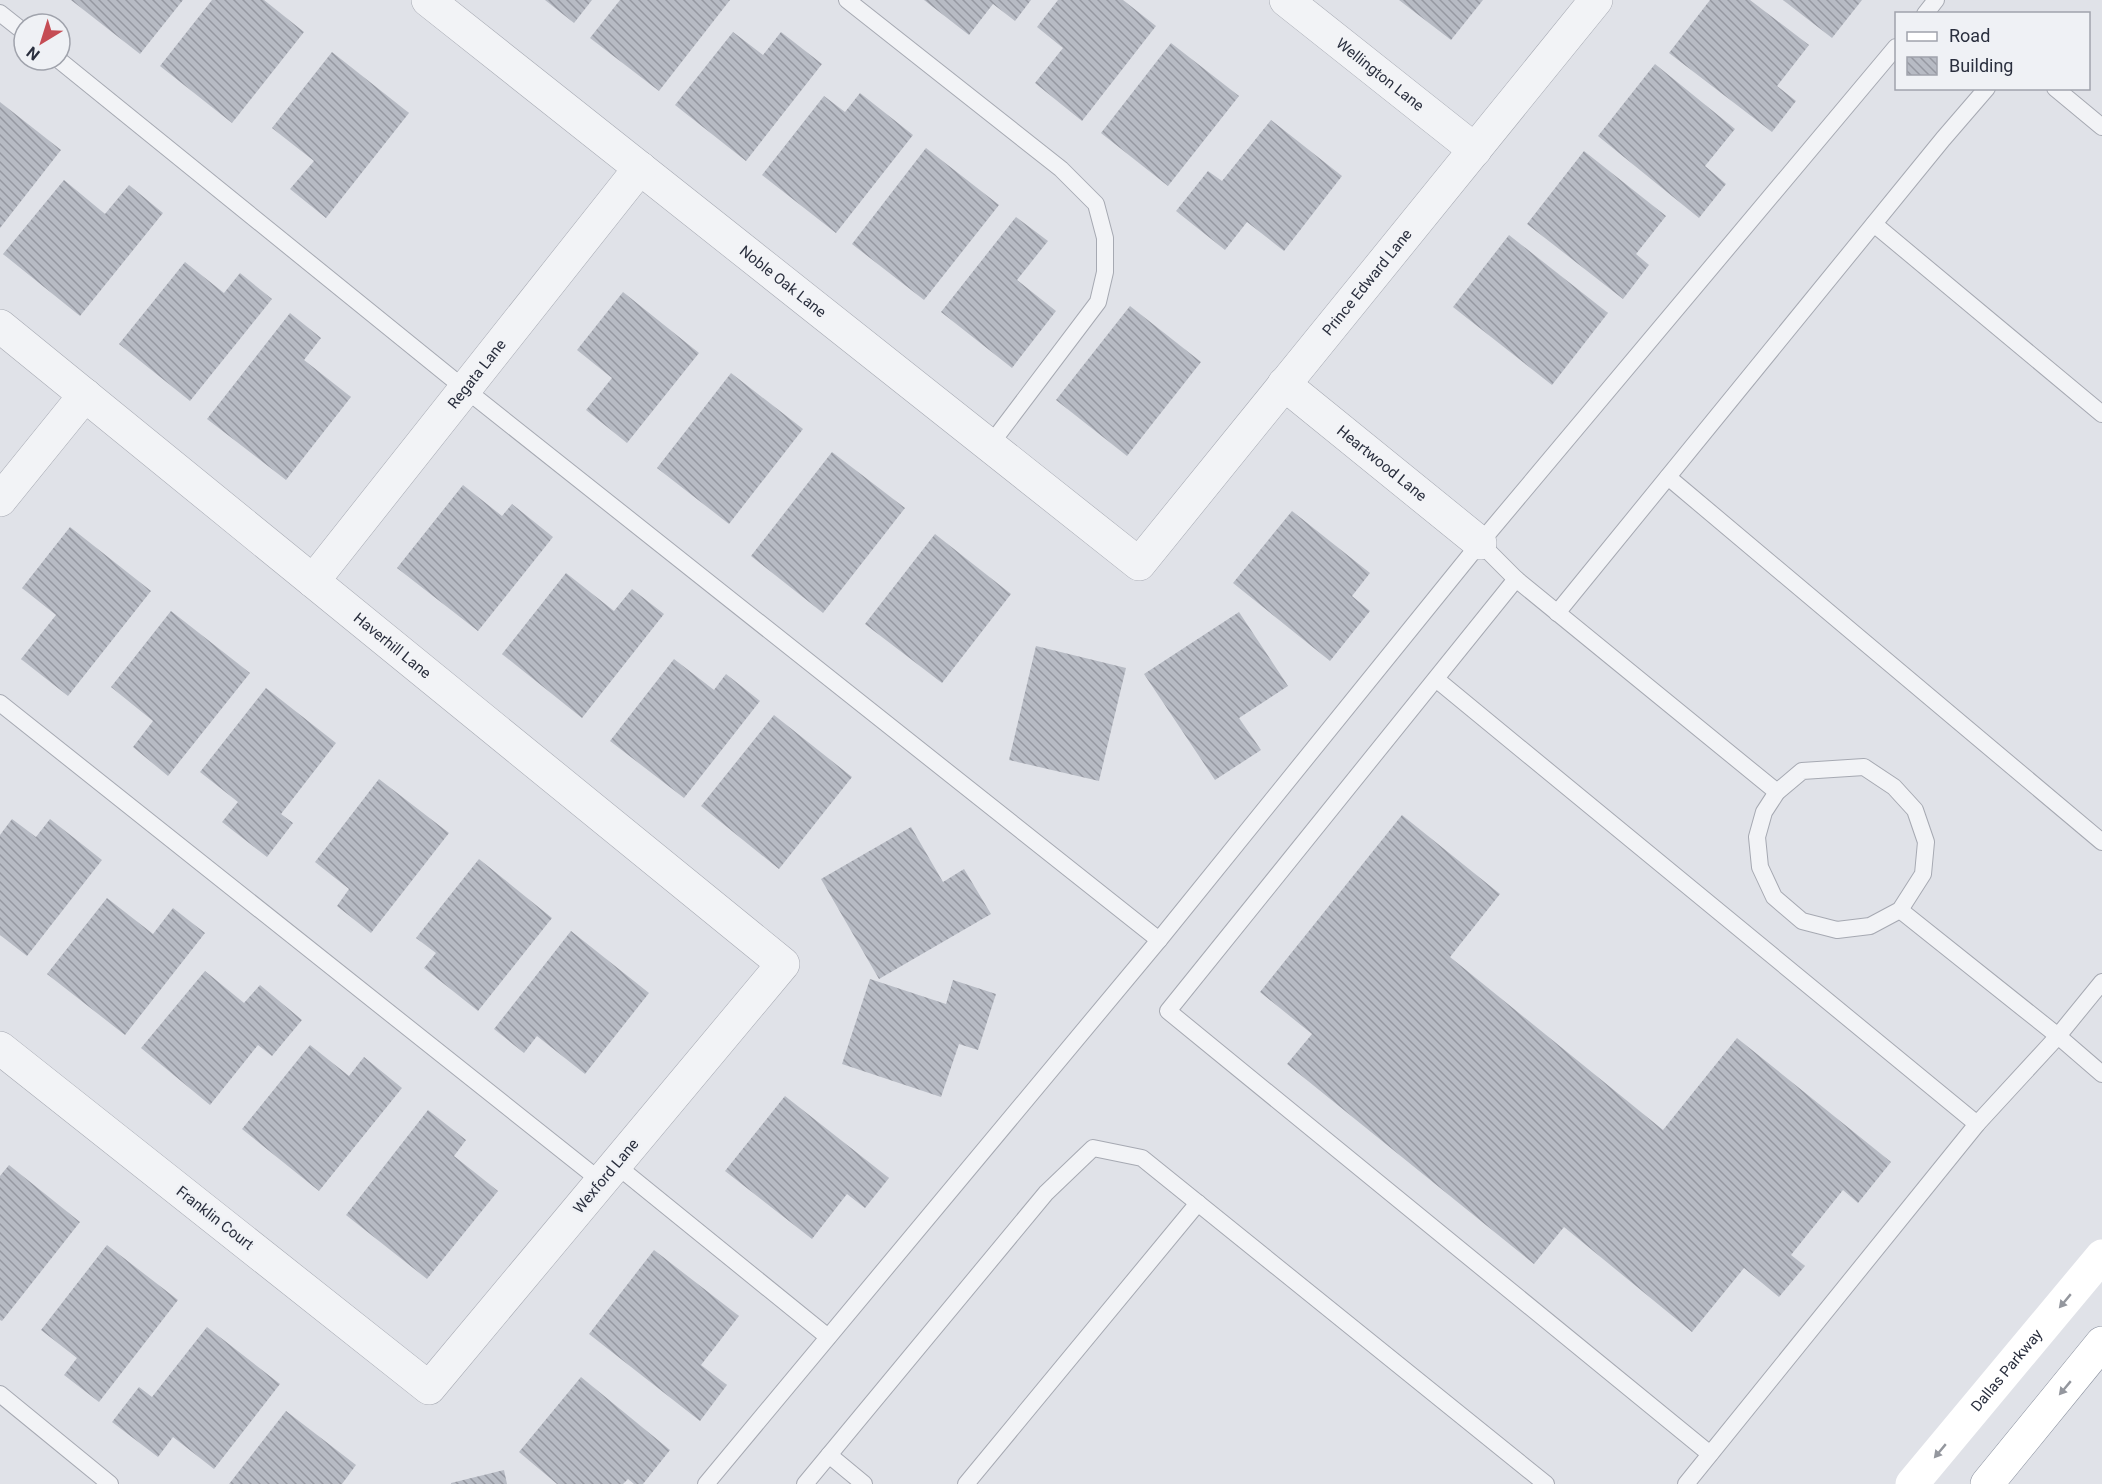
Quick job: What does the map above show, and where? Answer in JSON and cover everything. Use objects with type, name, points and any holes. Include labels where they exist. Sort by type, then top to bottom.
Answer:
[{"type":"main road","name":"Dallas Parkway","points":[[1912,1484],[2102,1256]]},
{"type":"main road","points":[[1987,1484],[2102,1343]]},
{"type":"street","name":"Noble Oak Lane","points":[[428,0],[1139,564]]},
{"type":"street","name":"Wellington Lane","points":[[1286,0],[1475,150]]},
{"type":"street","name":"Prince Edward Lane","points":[[1139,564],[1596,0]]},
{"type":"street","name":"Regata Lane","points":[[313,581],[640,168]]},
{"type":"street","name":"Haverhill Lane","points":[[0,326],[783,964]]},
{"type":"street","name":"Heartwood Lane","points":[[1284,384],[1480,543]]},
{"type":"street","points":[[0,500],[85,395]]},
{"type":"street","name":"Wexford Lane","points":[[429,1388],[783,964]]},
{"type":"street","name":"Franklin Court","points":[[0,1048],[429,1388]]},
{"type":"lane","points":[[847,0],[1061,169],[1096,204],[1105,238],[1106,272],[1098,302],[990,445]]},
{"type":"lane","points":[[1926,12],[1936,0]]},
{"type":"lane","points":[[0,13],[12,22]]},
{"type":"lane","points":[[706,1484],[1159,940],[1480,543],[1895,48]]},
{"type":"lane","points":[[72,71],[465,389],[1159,940]]},
{"type":"lane","points":[[1557,612],[1943,139],[1986,90]]},
{"type":"lane","points":[[2057,90],[2102,127]]},
{"type":"lane","points":[[1875,224],[2102,414]]},
{"type":"lane","points":[[1668,477],[2102,842]]},
{"type":"lane","points":[[1480,543],[1516,579],[1777,792]]},
{"type":"lane","points":[[1516,579],[1167,1011],[1710,1454]]},
{"type":"lane","points":[[1436,679],[1977,1124]]},
{"type":"lane","points":[[0,703],[609,1173],[828,1337]]},
{"type":"lane","points":[[1864,767],[1894,787],[1915,810],[1926,842],[1923,874],[1900,910],[1870,926],[1837,930],[1802,921],[1774,897],[1760,867],[1757,837],[1764,812],[1777,792],[1802,771],[1828,768],[1864,767]]},
{"type":"lane","points":[[1900,910],[2102,1074]]},
{"type":"lane","points":[[1686,1484],[1977,1124],[2058,1036],[2102,982]]},
{"type":"lane","points":[[805,1484],[1046,1193],[1093,1148],[1142,1158],[1546,1484]]},
{"type":"lane","points":[[966,1484],[1198,1203]]},
{"type":"lane","points":[[0,1394],[110,1484]]},
{"type":"lane","points":[[829,1455],[864,1484]]},
{"type":"building","points":[[71,0],[183,0],[140,54]]},
{"type":"building","points":[[212,0],[264,0],[304,32],[232,123],[160,66]]},
{"type":"building","points":[[545,0],[592,0],[574,23]]},
{"type":"building","points":[[620,0],[730,0],[659,91],[590,38]]},
{"type":"building","points":[[924,0],[1031,0],[1015,21],[993,4],[969,35]]},
{"type":"building","points":[[1058,0],[1123,0],[1156,26],[1082,121],[1035,83],[1063,48],[1037,27]]},
{"type":"building","points":[[1399,0],[1483,0],[1451,40]]},
{"type":"building","points":[[1710,0],[1750,0],[1809,45],[1777,86],[1796,101],[1772,132],[1669,53]]},
{"type":"building","points":[[1783,0],[1862,0],[1832,38]]},
{"type":"building","points":[[733,32],[763,55],[781,32],[822,64],[746,161],[675,105]]},
{"type":"building","points":[[1171,43],[1239,96],[1168,186],[1101,133]]},
{"type":"building","points":[[332,52],[409,113],[326,218],[290,189],[314,161],[272,128]]},
{"type":"building","points":[[1655,64],[1735,129],[1705,166],[1726,184],[1699,218],[1598,136]]},
{"type":"building","points":[[860,93],[913,135],[836,233],[762,175],[824,96],[845,112]]},
{"type":"building","points":[[0,102],[61,150],[0,228]]},
{"type":"building","points":[[1271,120],[1342,176],[1284,251],[1247,222],[1225,250],[1176,211],[1208,171],[1222,181]]},
{"type":"building","points":[[926,148],[999,205],[924,300],[852,244]]},
{"type":"building","points":[[1584,151],[1666,216],[1636,254],[1649,265],[1623,299],[1527,224]]},
{"type":"building","points":[[64,180],[105,214],[129,185],[163,213],[80,316],[3,254]]},
{"type":"building","points":[[1016,217],[1048,241],[1017,280],[1056,311],[1012,368],[941,312]]},
{"type":"building","points":[[1509,235],[1608,313],[1552,385],[1453,307]]},
{"type":"building","points":[[185,262],[224,293],[240,273],[272,299],[190,401],[119,344]]},
{"type":"building","points":[[623,292],[699,353],[627,443],[586,410],[612,378],[577,350]]},
{"type":"building","points":[[1130,306],[1201,362],[1127,456],[1056,400]]},
{"type":"building","points":[[290,313],[321,338],[304,360],[351,397],[286,480],[207,419]]},
{"type":"building","points":[[731,373],[803,429],[729,524],[657,468]]},
{"type":"building","points":[[832,452],[905,508],[823,613],[751,556]]},
{"type":"building","points":[[463,485],[502,516],[512,504],[553,537],[478,631],[397,568]]},
{"type":"building","points":[[1292,511],[1370,573],[1352,596],[1370,611],[1330,661],[1233,583]]},
{"type":"building","points":[[70,527],[151,591],[68,696],[21,659],[56,615],[22,588]]},
{"type":"building","points":[[935,534],[1011,594],[942,683],[865,624]]},
{"type":"building","points":[[566,573],[614,611],[632,589],[664,614],[582,718],[502,654]]},
{"type":"building","points":[[171,611],[250,673],[168,776],[133,747],[153,721],[111,687]]},
{"type":"building","points":[[1239,612],[1288,686],[1239,718],[1261,750],[1215,780],[1144,674]]},
{"type":"building","points":[[1036,646],[1126,668],[1099,781],[1009,760]]},
{"type":"building","points":[[674,659],[714,690],[726,674],[760,701],[684,798],[610,741]]},
{"type":"building","points":[[266,688],[336,743],[281,814],[293,823],[267,857],[222,822],[238,802],[200,772]]},
{"type":"building","points":[[774,715],[852,777],[779,869],[701,806]]},
{"type":"building","points":[[379,779],[449,833],[371,933],[337,906],[349,889],[315,862]]},
{"type":"building","points":[[1402,815],[1500,894],[1450,957],[1663,1130],[1737,1038],[1891,1162],[1858,1203],[1843,1190],[1791,1255],[1805,1266],[1779,1297],[1744,1268],[1692,1332],[1564,1227],[1534,1264],[1287,1064],[1312,1034],[1260,992]]},
{"type":"building","points":[[12,819],[36,837],[50,819],[102,860],[27,956],[0,935],[0,835]]},
{"type":"building","points":[[911,827],[943,882],[964,869],[991,914],[879,979],[821,879]]},
{"type":"building","points":[[479,859],[552,918],[478,1011],[424,968],[436,953],[416,938]]},
{"type":"building","points":[[107,898],[153,934],[173,908],[205,933],[125,1035],[47,974]]},
{"type":"building","points":[[571,931],[649,993],[585,1074],[537,1036],[524,1053],[494,1029]]},
{"type":"building","points":[[205,971],[244,1003],[260,985],[302,1020],[272,1056],[258,1045],[210,1105],[141,1048]]},
{"type":"building","points":[[870,979],[946,1004],[953,980],[996,994],[978,1050],[959,1044],[941,1097],[842,1064]]},
{"type":"building","points":[[310,1045],[349,1076],[364,1057],[402,1088],[319,1191],[242,1129]]},
{"type":"building","points":[[785,1096],[889,1178],[865,1208],[847,1194],[812,1239],[725,1171]]},
{"type":"building","points":[[428,1110],[466,1140],[454,1156],[498,1191],[427,1279],[346,1215]]},
{"type":"building","points":[[9,1165],[80,1222],[2,1321],[0,1320],[0,1176]]},
{"type":"building","points":[[107,1245],[178,1300],[99,1402],[64,1375],[77,1358],[41,1330]]},
{"type":"building","points":[[654,1250],[739,1316],[701,1365],[727,1385],[700,1421],[589,1334]]},
{"type":"building","points":[[207,1327],[280,1384],[214,1469],[173,1437],[158,1457],[112,1422],[139,1387],[152,1397]]},
{"type":"building","points":[[581,1377],[670,1450],[643,1484],[634,1484],[628,1479],[623,1484],[557,1484],[519,1452]]},
{"type":"building","points":[[286,1411],[356,1465],[342,1484],[229,1484]]},
{"type":"building","points":[[504,1470],[507,1484],[451,1484],[451,1483]]}]
